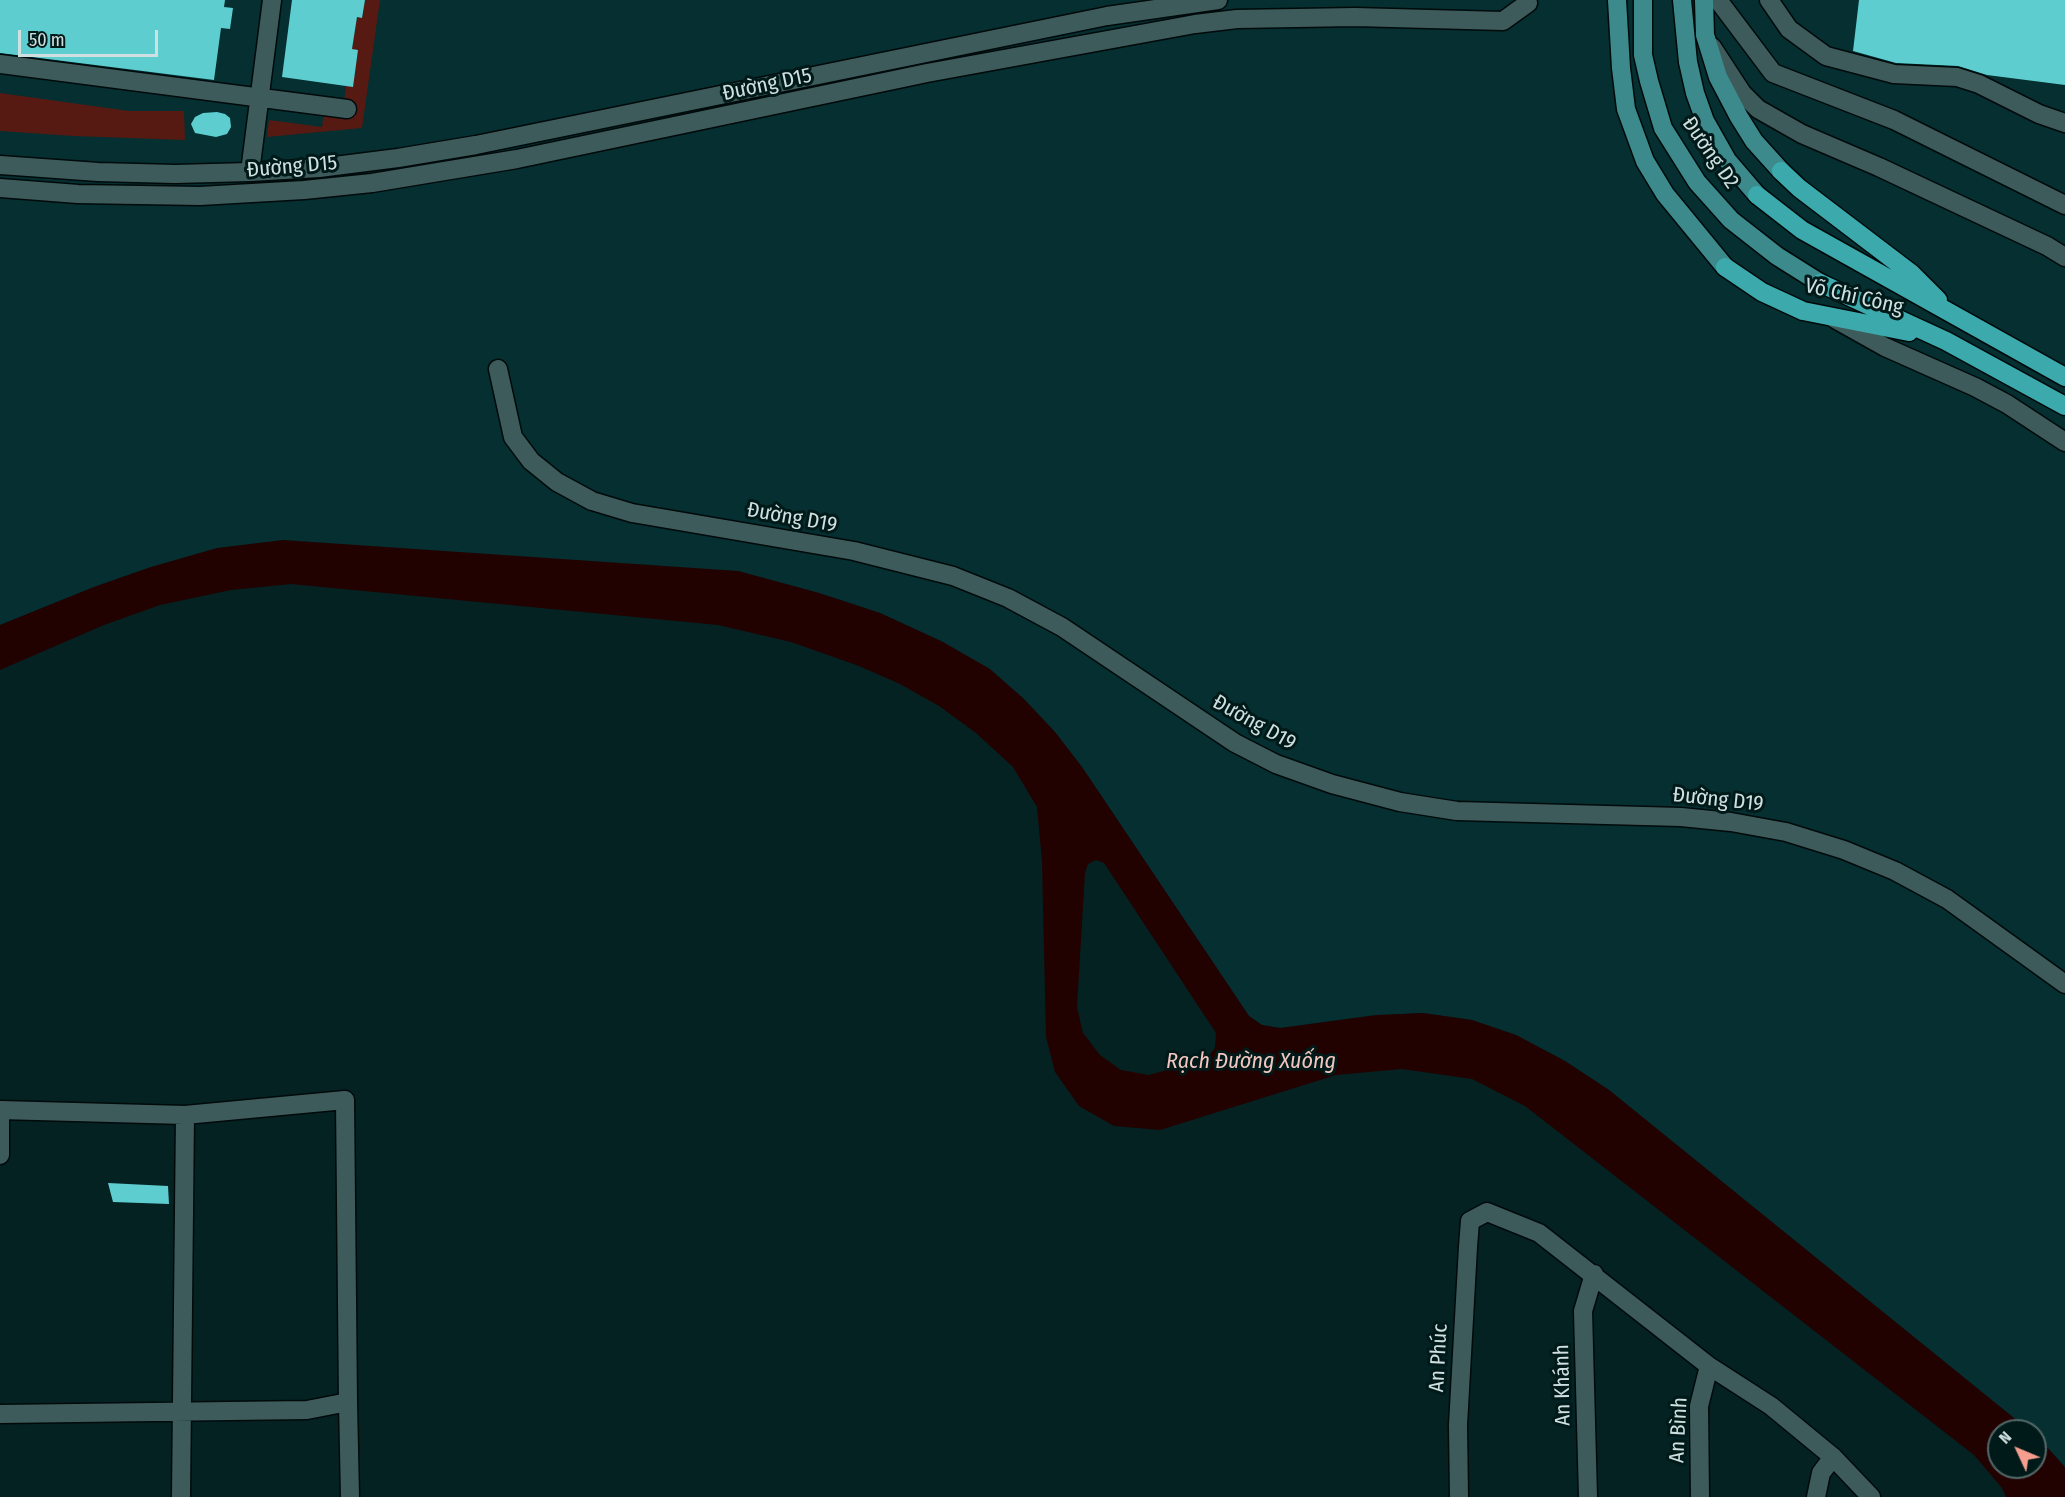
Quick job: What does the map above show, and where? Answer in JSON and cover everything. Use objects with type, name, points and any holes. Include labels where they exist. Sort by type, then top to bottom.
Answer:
[{"type":"highway","name":"Võ Chí Công","points":[[1781,171],[1798,188],[1912,274],[1952,314]]},
{"type":"highway","name":"Võ Chí Công","points":[[1757,195],[1802,230],[2065,377]]},
{"type":"highway","name":"Võ Chí Công","points":[[1725,267],[1762,292],[1803,311],[1946,341]]},
{"type":"highway","name":"Võ Chí Công","points":[[1820,283],[1946,341],[2065,406]]},
{"type":"main road","points":[[1617,0],[1620,68],[1626,109],[1645,161],[1665,194],[1725,267]]},
{"type":"main road","name":"Đường D2","points":[[1643,0],[1643,55],[1649,81],[1664,128],[1697,182],[1731,220],[1777,256],[1820,283]]},
{"type":"main road","name":"Đường D2","points":[[1682,0],[1688,62],[1695,93],[1705,121],[1727,160],[1757,195]]},
{"type":"main road","name":"Đường D2","points":[[1704,0],[1705,35],[1718,77],[1738,117],[1754,141],[1781,171]]},
{"type":"street","points":[[250,172],[272,0]]},
{"type":"street","name":"Đường D15","points":[[0,165],[98,172],[175,174],[319,168],[398,158],[476,145],[1107,16],[1218,0]]},
{"type":"street","name":"Đường D15","points":[[0,188],[124,196],[200,196],[304,190],[372,183],[518,159],[927,73],[1194,24],[1237,19],[1355,17],[1503,21],[1528,3],[1518,0]]},
{"type":"street","points":[[1718,0],[1773,73],[1894,120],[2065,205]]},
{"type":"street","points":[[1769,0],[1790,29],[1826,56],[1894,74],[1957,77],[1979,84],[2039,114],[2065,123]]},
{"type":"street","points":[[1705,35],[1742,93],[1758,109],[1802,134],[1879,167],[2065,256]]},
{"type":"street","points":[[0,64],[346,109]]},
{"type":"street","points":[[1834,318],[1885,347],[1999,400],[2065,442]]},
{"type":"street","name":"Đường D19","points":[[498,369],[513,437],[531,461],[557,482],[592,501],[632,513],[854,551],[953,576],[1008,598],[1062,627],[1235,743],[1276,764],[1332,784],[1400,802],[1457,811],[1681,817],[1731,822],[1786,832],[1844,850],[1895,871],[1947,899],[2065,984]]},
{"type":"street","points":[[0,1155],[0,1110],[185,1115],[345,1100],[350,1497]]},
{"type":"street","points":[[181,1497],[185,1115]]},
{"type":"street","name":"An Phúc","points":[[1459,1497],[1458,1425],[1470,1221],[1487,1212],[1539,1233],[1594,1274]]},
{"type":"street","points":[[1594,1274],[1709,1366],[1771,1406],[1833,1457],[1871,1497]]},
{"type":"street","name":"An Khánh","points":[[1588,1497],[1583,1311],[1594,1274]]},
{"type":"street","name":"An Bình","points":[[1700,1497],[1700,1406],[1709,1366]]},
{"type":"street","points":[[0,1414],[307,1410],[348,1402]]},
{"type":"street","points":[[1816,1497],[1821,1473],[1833,1457]]},
{"type":"shaded area","points":[[0,0],[2065,0],[2065,1467],[2047,1448],[2047,1419],[2015,1419],[1609,1090],[1565,1061],[1516,1035],[1472,1020],[1423,1013],[1368,1016],[1280,1028],[1262,1025],[1249,1016],[1082,767],[1055,732],[1023,698],[943,642],[880,613],[819,593],[738,571],[151,567],[0,625]]},
{"type":"shaded area","points":[[365,0],[380,0],[362,128],[267,137],[269,120],[322,127],[324,112],[344,102],[346,86],[353,86],[358,50],[352,49],[357,17],[362,18]]},
{"type":"shaded area","points":[[0,93],[129,111],[184,111],[185,140],[0,131]]},
{"type":"water","name":"Rạch Đường Xuống","points":[[283,540],[738,571],[819,593],[880,613],[943,642],[990,669],[1023,698],[1055,732],[1082,767],[1249,1016],[1262,1025],[1280,1028],[1377,1015],[1423,1013],[1472,1020],[1516,1035],[1565,1061],[1609,1090],[2015,1419],[1987,1419],[1987,1470],[1974,1455],[1525,1106],[1472,1079],[1402,1069],[1336,1075],[1160,1130],[1114,1126],[1079,1106],[1055,1072],[1046,1037],[1042,862],[1037,807],[1013,767],[976,733],[939,706],[900,684],[859,666],[791,642],[718,625],[291,584],[231,590],[160,605],[104,625],[0,670],[0,625],[151,567],[217,548]],"holes":[[[1096,860],[1104,863],[1216,1033],[1215,1048],[1206,1059],[1149,1075],[1121,1070],[1100,1055],[1083,1033],[1077,1007],[1085,873],[1088,864]]]},
{"type":"water","name":"Rạch Đường Xuống","points":[[2047,1447],[2065,1467],[2065,1497],[2006,1497],[1994,1479],[2047,1479]]},
{"type":"building","points":[[0,0],[225,0],[224,7],[233,8],[230,29],[221,28],[214,80],[0,53]]},
{"type":"building","points":[[292,0],[365,0],[362,18],[357,17],[352,49],[358,50],[353,87],[282,77]]},
{"type":"building","points":[[1859,0],[2065,0],[2065,85],[1987,75],[1958,66],[1896,63],[1853,51]]},
{"type":"building","points":[[217,112],[230,118],[231,127],[227,134],[216,137],[195,133],[191,124],[195,117],[203,113]]},
{"type":"building","points":[[108,1183],[168,1186],[169,1204],[113,1202]]}]
